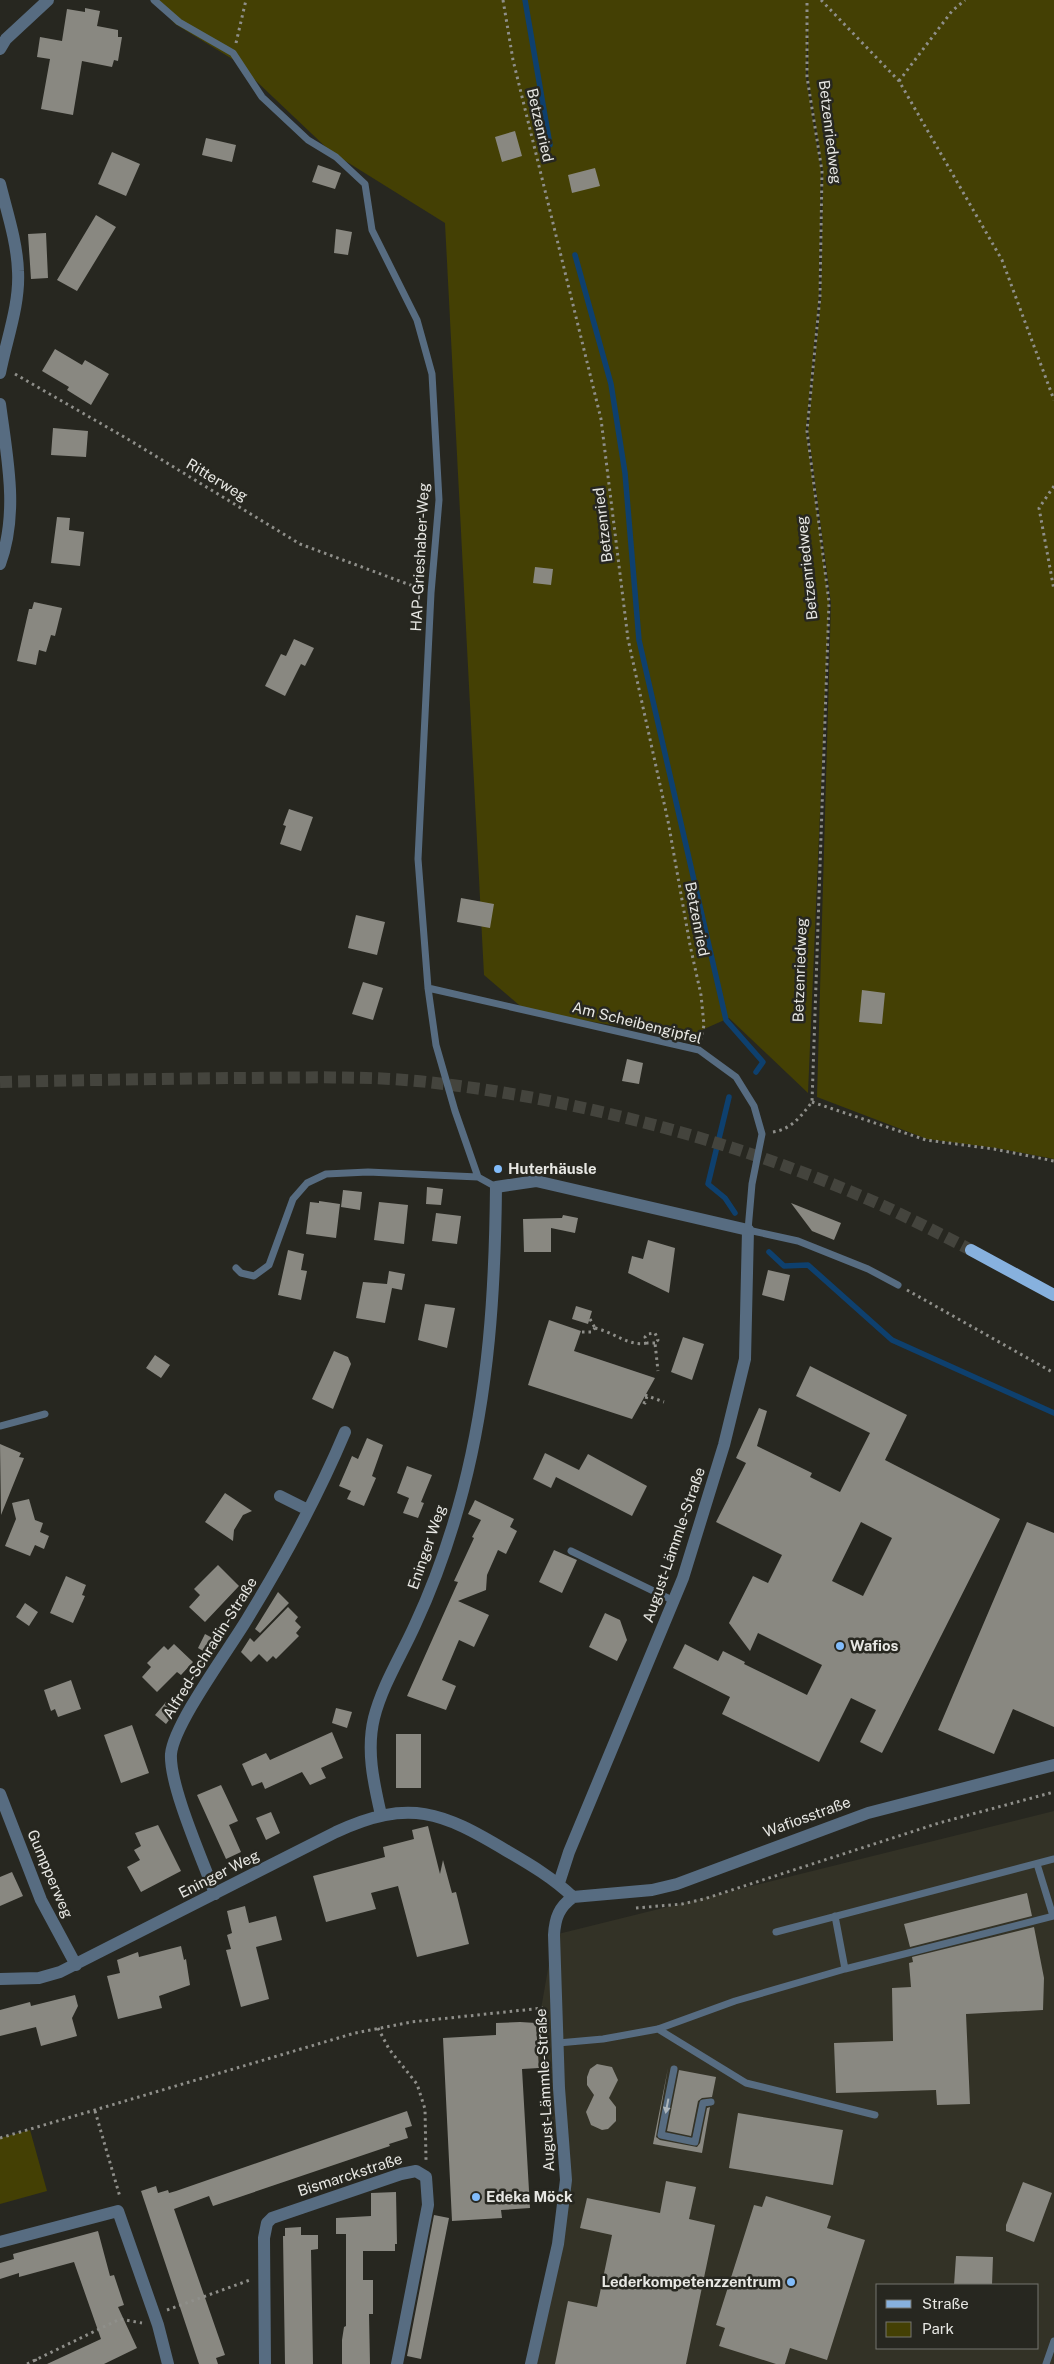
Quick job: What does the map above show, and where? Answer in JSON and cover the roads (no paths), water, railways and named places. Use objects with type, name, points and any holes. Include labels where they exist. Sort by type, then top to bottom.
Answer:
[{"type":"main road","points":[[971,1250],[1054,1295]]},
{"type":"street","points":[[0,49],[6,39],[48,0]]},
{"type":"street","points":[[0,184],[19,272],[1,370]]},
{"type":"street","points":[[0,404],[11,496],[9,530],[0,564]]},
{"type":"street","points":[[496,1187],[536,1181],[748,1230]]},
{"type":"street","name":"Eninger Weg","points":[[0,1979],[49,1976],[76,1965],[336,1832],[381,1815],[371,1761],[374,1719],[381,1698],[434,1581],[463,1492],[480,1417],[493,1311],[496,1187]]},
{"type":"street","name":"August-Lämmle-Straße","points":[[559,1883],[568,1852],[674,1601],[698,1532],[740,1383],[747,1335],[746,1270],[748,1230]]},
{"type":"street","name":"Alfred-Schradin-Straße","points":[[215,1894],[174,1779],[171,1753],[174,1740],[186,1716],[262,1595],[324,1481],[345,1432]]},
{"type":"street","points":[[280,1496],[308,1510]]},
{"type":"street","name":"Wafiosstraße","points":[[573,1897],[652,1890],[677,1884],[868,1813],[1054,1765]]},
{"type":"street","name":"Gumpperweg","points":[[0,1794],[41,1900],[76,1965]]},
{"type":"street","points":[[381,1815],[406,1812],[424,1813],[468,1827],[559,1883],[573,1897]]},
{"type":"street","name":"August-Lämmle-Straße","points":[[531,2364],[558,2244],[565,2203],[566,2180],[558,2043],[554,1923],[563,1904],[573,1897]]},
{"type":"street","name":"Bismarckstraße","points":[[265,2364],[264,2230],[272,2218],[401,2174],[421,2172],[426,2177],[428,2186],[428,2205],[397,2364]]},
{"type":"street","points":[[0,2242],[118,2211],[156,2320],[168,2364]]},
{"type":"lane","name":"HAP-Grieshaber-Weg","points":[[154,0],[179,22],[234,53],[262,97],[308,140],[336,157],[365,184],[372,230],[417,320],[432,374],[439,500],[431,593],[418,859],[428,988],[436,1045],[444,1078],[478,1177]]},
{"type":"lane","name":"Am Scheibengipfel","points":[[428,988],[699,1050],[736,1077],[754,1106],[762,1134],[752,1184],[748,1230]]},
{"type":"lane","points":[[236,1268],[241,1272],[254,1276],[269,1265],[293,1199],[307,1183],[326,1174],[378,1172],[478,1177],[496,1187]]},
{"type":"lane","points":[[748,1230],[798,1241],[868,1269],[898,1285]]},
{"type":"lane","points":[[0,1426],[45,1414]]},
{"type":"lane","points":[[571,1552],[674,1601]]},
{"type":"lane","points":[[776,1932],[1054,1859]]},
{"type":"lane","points":[[558,2043],[603,2040],[658,2029],[735,2000],[845,1969],[1054,1916],[1037,1864]]},
{"type":"lane","points":[[835,1916],[845,1969]]},
{"type":"lane","points":[[658,2029],[746,2083],[876,2115]]},
{"type":"lane","points":[[674,2069],[661,2135],[695,2142],[703,2103],[711,2102]]},
{"type":"lane","points":[[1046,2364],[1054,2341]]},
{"type":"waterway","points":[[525,0],[550,145]]},
{"type":"waterway","points":[[575,255],[611,384],[625,473],[639,640],[726,1020],[763,1062],[756,1072]]},
{"type":"waterway","points":[[729,1097],[708,1184],[725,1198],[735,1213]]},
{"type":"waterway","points":[[769,1252],[784,1266],[808,1265],[892,1340],[1054,1413]]},
{"type":"tunnel","points":[[0,1082],[236,1078],[379,1078],[427,1082],[544,1100],[663,1128],[780,1164],[890,1209],[971,1250]]},
{"type":"place","name":"Huterhäusle","points":[[498,1169]]},
{"type":"place","name":"Wafios","points":[[840,1646]]},
{"type":"place","name":"Edeka Möck","points":[[476,2197]]},
{"type":"place","name":"Lederkompetenzzentrum","points":[[791,2282]]}]
